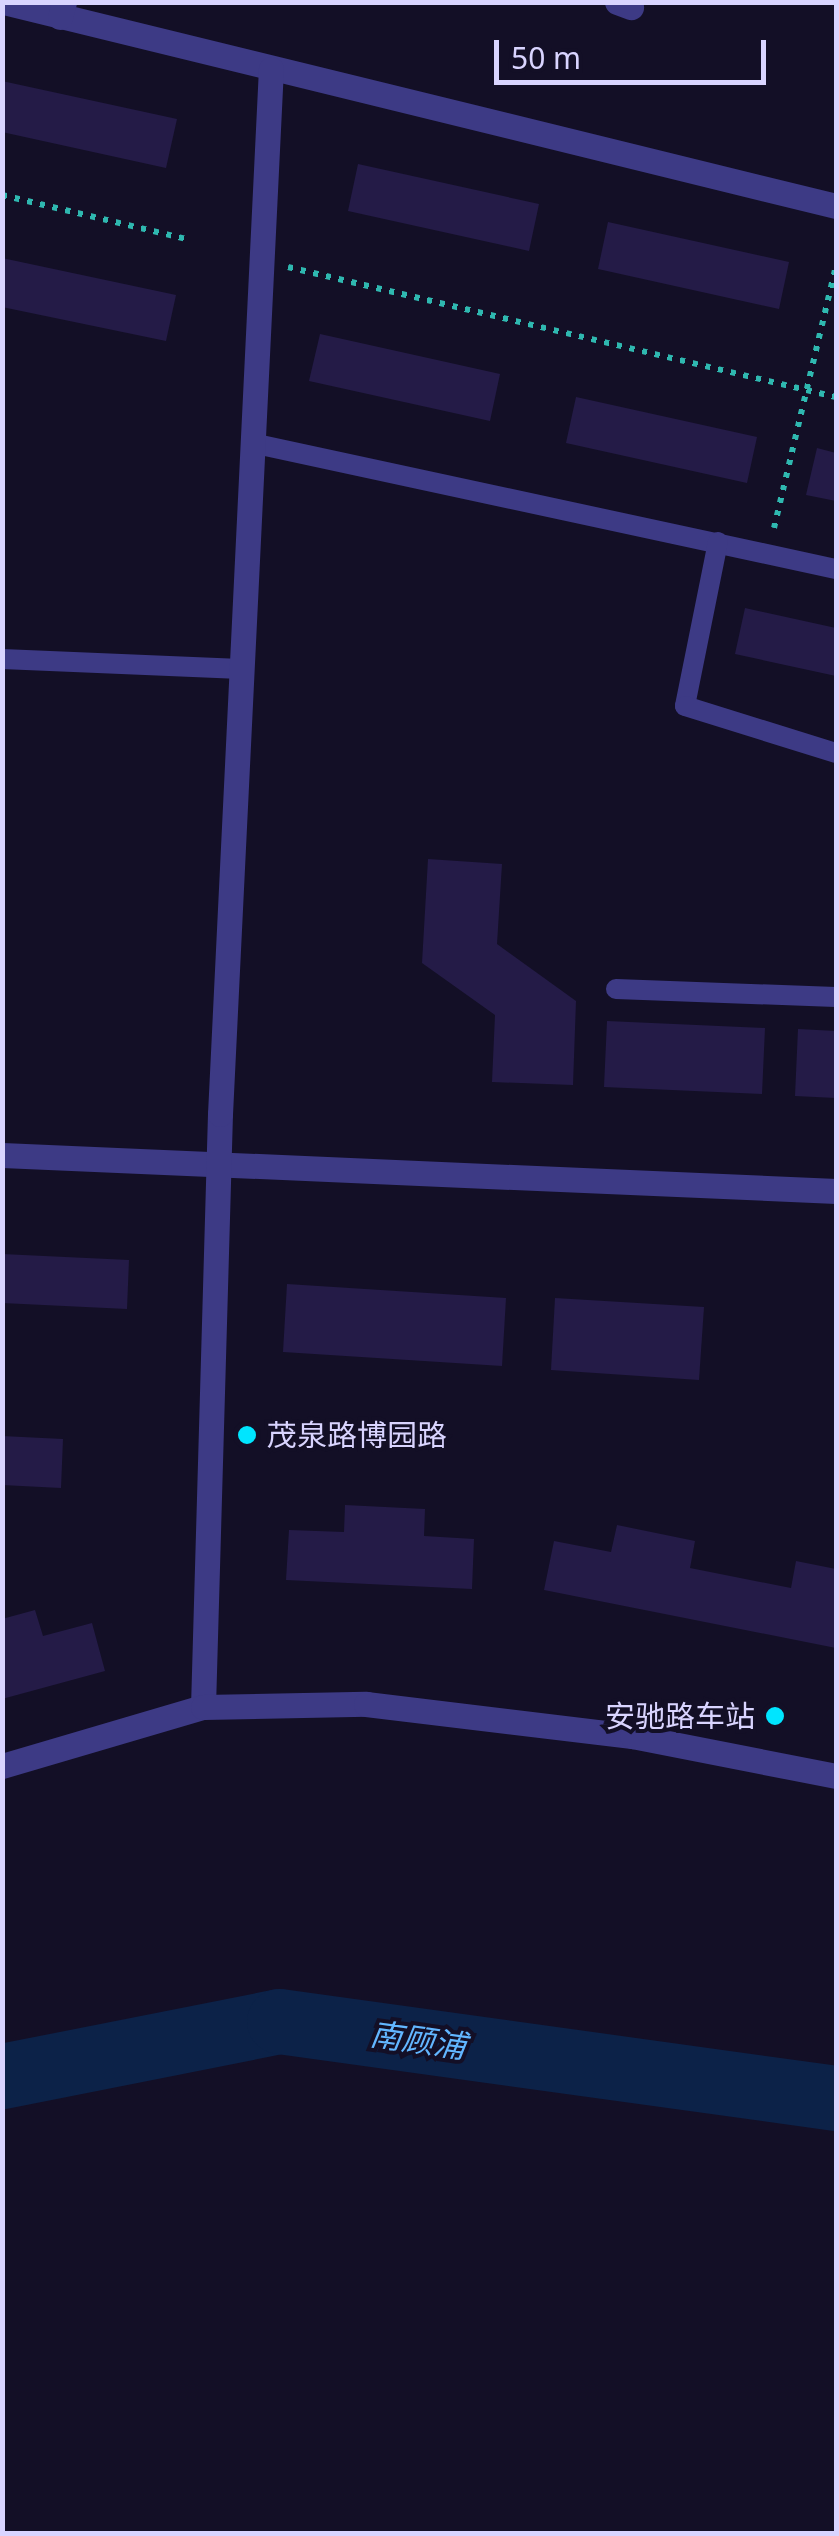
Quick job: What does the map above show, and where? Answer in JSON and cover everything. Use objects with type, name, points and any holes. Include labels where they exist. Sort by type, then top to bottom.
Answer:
[{"type":"street","points":[[4,2],[62,10],[272,70],[836,206]]},
{"type":"street","points":[[203,1708],[218,1166],[272,70]]},
{"type":"street","points":[[2,1155],[836,1191]]},
{"type":"street","points":[[2,1766],[203,1708],[366,1704],[632,1736],[836,1776]]},
{"type":"lane","points":[[252,443],[836,569]]},
{"type":"lane","points":[[718,542],[685,706],[836,753]]},
{"type":"lane","points":[[2,659],[241,669]]},
{"type":"lane","points":[[616,989],[836,998]]},
{"type":"path","points":[[2,195],[186,239]]},
{"type":"path","points":[[261,264],[836,397]]},
{"type":"path","points":[[768,553],[836,265]]},
{"type":"building","points":[[2,81],[177,119],[166,168],[2,132]]},
{"type":"building","points":[[358,164],[539,204],[529,251],[348,211]]},
{"type":"building","points":[[608,222],[789,262],[779,309],[598,269]]},
{"type":"building","points":[[2,258],[176,295],[166,341],[2,307]]},
{"type":"building","points":[[320,334],[500,374],[490,421],[309,381]]},
{"type":"building","points":[[576,397],[757,437],[747,483],[566,443]]},
{"type":"building","points":[[817,448],[836,453],[836,501],[806,495]]},
{"type":"building","points":[[745,608],[836,628],[836,676],[735,654]]},
{"type":"building","points":[[428,859],[502,864],[497,944],[576,1001],[573,1085],[492,1082],[495,1015],[422,963]]},
{"type":"building","points":[[607,1021],[765,1028],[762,1094],[604,1087]]},
{"type":"building","points":[[798,1029],[836,1031],[836,1098],[795,1096]]},
{"type":"building","points":[[2,1254],[129,1260],[127,1309],[2,1303]]},
{"type":"building","points":[[287,1284],[506,1298],[502,1366],[283,1352]]},
{"type":"building","points":[[555,1298],[704,1307],[699,1380],[551,1370]]},
{"type":"building","points":[[2,1436],[63,1439],[61,1488],[2,1485]]},
{"type":"building","points":[[345,1505],[425,1509],[424,1536],[474,1539],[472,1589],[286,1580],[289,1530],[344,1532]]},
{"type":"building","points":[[617,1525],[695,1541],[690,1568],[791,1588],[796,1561],[836,1569],[836,1648],[544,1590],[554,1541],[611,1552]]},
{"type":"building","points":[[35,1610],[43,1636],[92,1623],[105,1671],[2,1699],[2,1619]]},
{"type":"waterway","name":"南顾浦","points":[[2,2076],[279,2021],[836,2098]]},
{"type":"place","name":"茂泉路博园路","points":[[247,1435]]},
{"type":"place","name":"安驰路车站","points":[[775,1716]]}]
